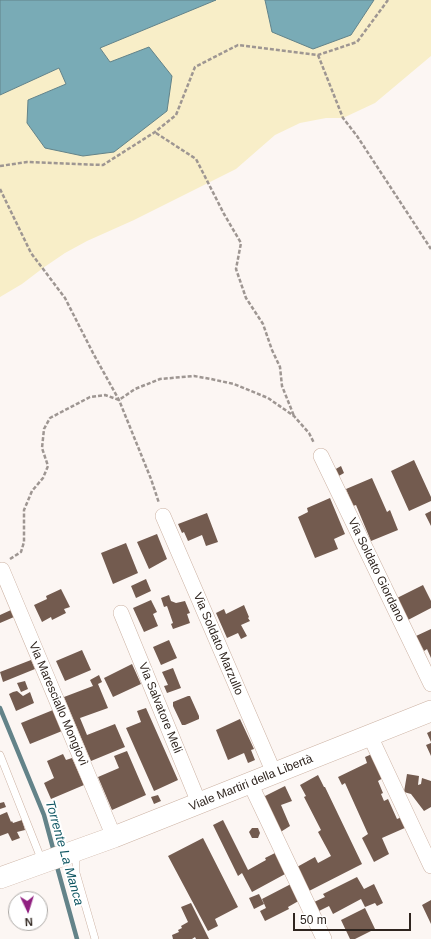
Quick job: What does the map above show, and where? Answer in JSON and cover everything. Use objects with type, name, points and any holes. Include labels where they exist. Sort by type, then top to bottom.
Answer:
[{"type":"street","name":"Via Soldato Giordano","points":[[321,456],[431,684]]},
{"type":"street","name":"Via Soldato Marzullo","points":[[163,516],[274,773]]},
{"type":"street","name":"Via Maresciallo Mongiovì","points":[[2,570],[114,838]]},
{"type":"street","name":"Via Salvatore Meli","points":[[121,613],[199,804]]},
{"type":"street","name":"Viale Martiri della Libertà","points":[[38,865],[114,838],[431,711]]},
{"type":"street","points":[[370,736],[431,866]]},
{"type":"street","points":[[250,783],[324,939]]},
{"type":"street","points":[[0,878],[38,865]]},
{"type":"lane","points":[[0,755],[37,851],[38,865]]},
{"type":"lane","points":[[74,852],[76,873],[95,939]]},
{"type":"path","points":[[0,166],[27,162],[103,165],[155,132],[176,115],[195,66],[238,45],[318,55],[357,42],[388,0]]},
{"type":"path","points":[[318,55],[343,118],[357,136],[431,249]]},
{"type":"path","points":[[155,132],[196,159],[241,242],[236,269],[246,298],[263,324],[280,367],[282,386],[294,416]]},
{"type":"path","points":[[0,189],[31,253],[64,298],[119,400],[151,479],[163,516]]},
{"type":"path","points":[[119,400],[135,389],[160,379],[194,376],[234,384],[268,398],[294,416],[309,433],[321,456]]},
{"type":"path","points":[[2,570],[5,563],[21,552],[24,542],[24,510],[32,492],[43,478],[48,466],[42,448],[44,429],[50,418],[90,397],[105,395],[119,400]]},
{"type":"sand","points":[[216,0],[265,0],[272,32],[351,35],[374,0],[431,0],[431,56],[375,103],[343,118],[326,118],[300,123],[275,135],[236,169],[134,220],[87,241],[65,253],[22,284],[0,297],[0,95],[59,68],[66,84],[28,100],[28,123],[45,148],[110,62],[100,48]]},
{"type":"water","points":[[0,0],[216,0],[100,48],[110,62],[149,47],[172,76],[167,111],[114,152],[83,156],[45,148],[27,123],[28,100],[66,84],[59,68],[0,95]]},
{"type":"water","points":[[265,0],[374,0],[351,35],[313,49],[272,32]]},
{"type":"building","points":[[414,460],[431,497],[431,501],[409,511],[391,471]]},
{"type":"building","points":[[341,466],[344,473],[337,477],[334,470]]},
{"type":"building","points":[[372,478],[387,512],[390,510],[398,530],[371,541],[356,505],[353,506],[346,489]]},
{"type":"building","points":[[330,498],[345,534],[334,539],[338,549],[315,558],[298,517],[308,512],[307,508]]},
{"type":"building","points":[[431,511],[431,526],[425,514]]},
{"type":"building","points":[[207,513],[218,542],[206,546],[202,535],[188,541],[178,524]]},
{"type":"building","points":[[157,534],[167,559],[149,569],[137,542]]},
{"type":"building","points":[[126,543],[138,573],[113,584],[101,553]]},
{"type":"building","points":[[146,579],[151,591],[136,598],[131,586]]},
{"type":"building","points":[[423,585],[431,601],[431,608],[408,620],[397,598]]},
{"type":"building","points":[[61,589],[70,607],[64,609],[66,613],[52,620],[51,617],[42,622],[34,605],[47,599],[46,596]]},
{"type":"building","points":[[169,595],[171,601],[176,603],[185,601],[190,613],[187,614],[190,623],[173,629],[171,624],[173,623],[167,606],[164,607],[161,598]]},
{"type":"building","points":[[151,600],[157,612],[153,614],[158,626],[144,632],[133,608]]},
{"type":"building","points":[[244,605],[250,621],[241,625],[247,636],[241,639],[238,633],[227,638],[216,613],[224,609],[226,614]]},
{"type":"building","points":[[11,610],[14,617],[0,623],[0,615]]},
{"type":"building","points":[[431,629],[431,658],[427,649],[424,651],[416,636]]},
{"type":"building","points":[[169,640],[177,658],[161,665],[153,647]]},
{"type":"building","points":[[82,650],[91,670],[65,681],[56,661]]},
{"type":"building","points":[[31,660],[35,669],[3,682],[0,672]]},
{"type":"building","points":[[132,664],[141,684],[113,697],[104,678]]},
{"type":"building","points":[[173,668],[181,688],[167,693],[164,686],[168,685],[162,672]]},
{"type":"building","points":[[99,675],[102,682],[98,684],[108,708],[80,718],[87,735],[115,724],[125,747],[91,761],[64,697],[93,686],[90,680]]},
{"type":"building","points":[[25,681],[28,689],[21,692],[17,683]]},
{"type":"building","points":[[17,691],[23,696],[30,692],[34,703],[16,711],[9,694]]},
{"type":"building","points":[[190,696],[199,719],[182,725],[173,706],[173,702]]},
{"type":"building","points":[[146,708],[178,780],[154,791],[126,728],[141,722],[137,711]]},
{"type":"building","points":[[53,710],[62,731],[30,744],[21,723]]},
{"type":"building","points":[[240,719],[254,749],[251,750],[255,760],[248,763],[244,753],[228,760],[216,730]]},
{"type":"building","points":[[431,731],[431,742],[427,733]]},
{"type":"building","points":[[431,743],[431,756],[426,745]]},
{"type":"building","points":[[127,751],[146,795],[112,810],[98,777],[119,768],[114,756]]},
{"type":"building","points":[[63,754],[66,760],[72,758],[84,785],[51,799],[44,783],[54,778],[47,761]]},
{"type":"building","points":[[372,754],[383,778],[378,781],[383,793],[381,794],[384,801],[388,799],[397,819],[402,817],[407,827],[382,838],[389,854],[374,862],[362,838],[368,834],[345,783],[342,785],[338,777],[367,763],[365,757]]},
{"type":"building","points":[[407,774],[419,776],[418,785],[421,784],[422,778],[431,781],[431,807],[424,811],[411,794],[404,792]]},
{"type":"building","points":[[318,775],[362,864],[309,891],[297,867],[315,857],[318,863],[331,856],[318,832],[321,830],[304,797],[306,796],[300,785]]},
{"type":"building","points":[[285,786],[292,801],[281,805],[290,826],[279,833],[261,798]]},
{"type":"building","points":[[158,795],[161,801],[154,804],[151,797]]},
{"type":"building","points":[[4,802],[6,807],[0,809],[0,803]]},
{"type":"building","points":[[7,812],[11,822],[12,821],[13,823],[22,820],[25,830],[17,832],[20,838],[12,841],[8,833],[0,836],[0,815]]},
{"type":"building","points":[[223,820],[248,870],[275,853],[287,873],[252,892],[242,873],[238,876],[213,825]]},
{"type":"building","points":[[252,828],[258,828],[260,833],[258,838],[252,838],[249,832]]},
{"type":"building","points":[[203,838],[238,907],[215,919],[218,926],[208,931],[168,856]]},
{"type":"building","points":[[357,877],[364,889],[374,884],[383,903],[377,906],[375,903],[365,907],[361,899],[333,914],[329,906],[319,911],[314,902],[325,897],[323,894]]},
{"type":"building","points":[[294,884],[302,899],[288,907],[289,909],[265,921],[260,911],[266,908],[262,899],[289,885]]},
{"type":"building","points":[[259,894],[264,904],[254,909],[249,898]]},
{"type":"building","points":[[431,900],[431,924],[422,905]]},
{"type":"building","points":[[191,903],[209,939],[196,939],[195,937],[192,939],[173,939],[172,935],[179,932],[178,930],[182,928],[181,926],[188,922],[181,907]]},
{"type":"building","points":[[365,908],[375,929],[355,939],[350,939],[341,920]]},
{"type":"waterway","name":"Torrente La Manca","points":[[0,708],[44,815],[54,852]]},
{"type":"waterway","name":"Torrente La Manca","points":[[56,863],[77,939]]}]
